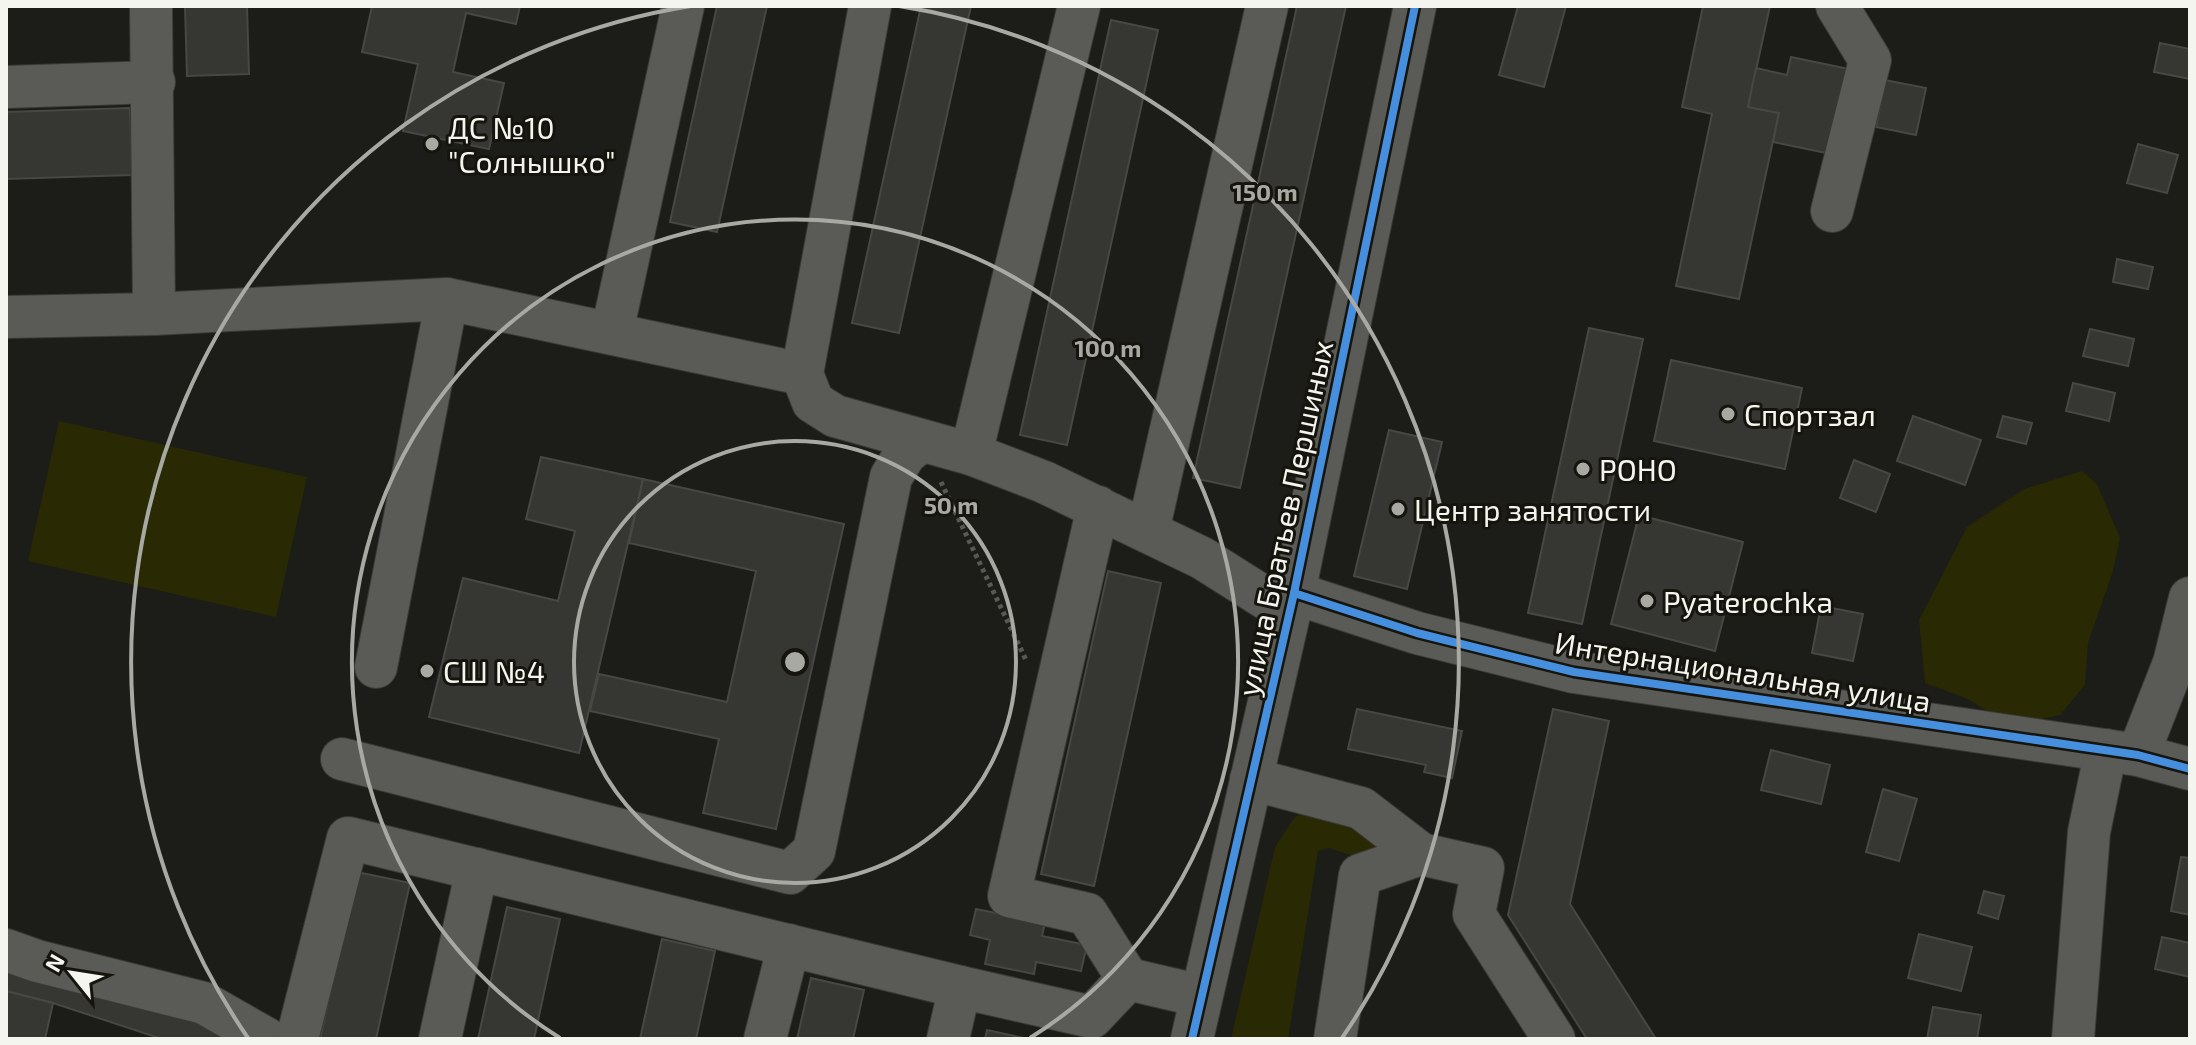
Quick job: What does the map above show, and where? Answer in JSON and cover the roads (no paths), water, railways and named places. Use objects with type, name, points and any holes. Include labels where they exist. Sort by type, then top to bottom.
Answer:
[{"type":"street","points":[[151,6],[154,314]]},
{"type":"street","points":[[612,332],[683,6]]},
{"type":"street","points":[[10,314],[154,314],[447,299],[802,374],[870,6]]},
{"type":"street","points":[[971,454],[1079,6]]},
{"type":"street","points":[[1148,531],[1267,6]]},
{"type":"street","name":"улица Братьев Першиных","points":[[1192,1039],[1292,603],[1415,6]]},
{"type":"street","points":[[1832,211],[1870,60],[1837,6]]},
{"type":"street","points":[[6,87],[154,82]]},
{"type":"street","points":[[376,667],[447,299]]},
{"type":"street","name":"Интернациональная улица","points":[[802,374],[813,402],[835,416],[971,454],[1044,482],[1292,603],[1574,672],[2122,753],[2190,769]]},
{"type":"street","points":[[342,759],[790,873],[814,851],[891,477],[905,454],[921,441]]},
{"type":"street","points":[[1098,507],[1009,896],[1087,914],[1128,979],[1201,996]]},
{"type":"street","points":[[2073,1039],[2089,832],[2122,753],[2174,663],[2190,598]]},
{"type":"street","points":[[1251,779],[1361,808],[1421,854],[1483,868],[1474,914],[1554,1039]]},
{"type":"street","points":[[297,1039],[348,838],[1092,1017],[1128,979]]},
{"type":"street","points":[[1335,1039],[1360,875],[1421,854]]},
{"type":"street","points":[[440,1039],[477,869]]},
{"type":"street","points":[[765,1039],[789,945]]},
{"type":"street","points":[[6,950],[37,961],[204,1003],[267,1039]]},
{"type":"street","points":[[948,1039],[960,987]]},
{"type":"place","name":"ДС №10 \"Солнышко\"","points":[[432,144]]},
{"type":"place","name":"Спортзал","points":[[1728,414]]},
{"type":"place","name":"РОНО","points":[[1583,469]]},
{"type":"place","name":"Центр занятости","points":[[1398,509]]},
{"type":"place","name":"Pyaterochka","points":[[1647,601]]},
{"type":"place","name":"СШ №4","points":[[427,671]]}]
